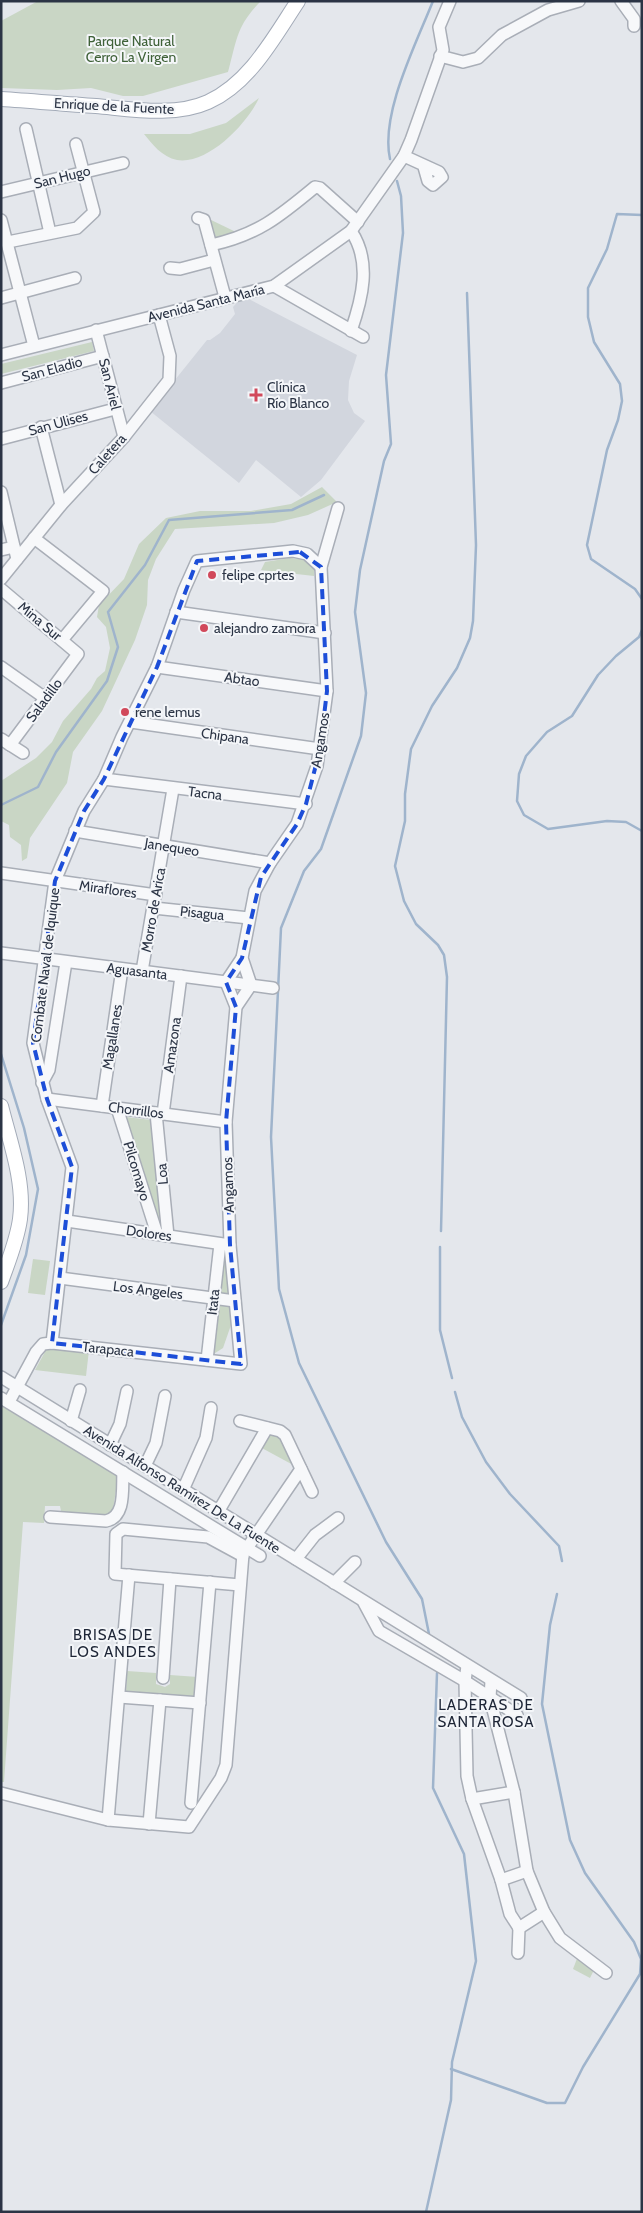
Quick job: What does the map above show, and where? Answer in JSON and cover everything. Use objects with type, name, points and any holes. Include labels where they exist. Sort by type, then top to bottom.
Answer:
[{"type":"main road","name":"Enrique de la Fuente","points":[[1,99],[142,109],[184,109],[209,102],[235,84],[261,57],[298,1]]},
{"type":"main road","points":[[1,1106],[19,1181],[21,1201],[20,1220],[14,1246],[1,1282]]},
{"type":"street","name":"Avenida Santa María","points":[[1,354],[274,286],[355,226],[404,156],[440,56],[443,40],[439,28],[450,1]]},
{"type":"street","points":[[440,56],[463,62],[478,58],[502,35],[560,4],[579,1]]},
{"type":"street","points":[[621,1],[634,19],[634,26]]},
{"type":"street","points":[[26,129],[50,233]]},
{"type":"street","points":[[8,242],[77,228],[94,212],[76,144]]},
{"type":"street","points":[[404,156],[424,167]]},
{"type":"street","name":"San Hugo","points":[[1,192],[123,163]]},
{"type":"street","points":[[211,245],[250,234],[278,217],[315,187],[320,188],[355,226],[364,264],[362,300],[351,331]]},
{"type":"street","points":[[198,218],[204,220],[225,298]]},
{"type":"street","points":[[1,220],[34,346]]},
{"type":"street","points":[[170,268],[180,269],[214,260]]},
{"type":"street","points":[[1,298],[74,278]]},
{"type":"street","points":[[274,286],[363,337]]},
{"type":"street","name":"Caletera","points":[[1,579],[15,553],[34,538],[61,505],[124,437],[169,380],[170,356],[159,315]]},
{"type":"street","name":"San Ariel","points":[[96,330],[115,409],[124,437]]},
{"type":"street","name":"San Eladio","points":[[1,383],[103,356]]},
{"type":"street","name":"San Ulises","points":[[1,439],[115,409]]},
{"type":"street","points":[[41,427],[61,505]]},
{"type":"street","points":[[1,493],[15,553],[1,550]]},
{"type":"street","name":"Angamos","points":[[241,1364],[235,1301],[225,1244],[226,1122],[236,1007],[226,982],[242,958],[255,891],[270,863],[297,824],[306,804],[320,749],[327,691],[321,567],[338,508]]},
{"type":"street","points":[[34,538],[103,591],[62,640]]},
{"type":"street","name":"Combate Naval de Iquique","points":[[52,1343],[72,1167],[42,1083],[34,1043],[55,881],[84,811],[104,780],[157,668],[176,612],[197,561],[300,552],[328,545]]},
{"type":"street","points":[[300,552],[307,554],[321,567]]},
{"type":"street","name":"Mina Sur","points":[[1,589],[78,654]]},
{"type":"street","points":[[176,612],[325,633]]},
{"type":"street","name":"Saladillo","points":[[23,753],[6,742],[45,698],[78,654]]},
{"type":"street","points":[[1,667],[45,698]]},
{"type":"street","name":"Abtao","points":[[157,668],[327,691]]},
{"type":"street","name":"Chipana","points":[[131,722],[320,749]]},
{"type":"street","name":"Tacna","points":[[104,780],[306,804]]},
{"type":"street","name":"Morro de Arica","points":[[142,971],[174,789]]},
{"type":"street","name":"Janequeo","points":[[75,831],[270,863]]},
{"type":"street","name":"Miraflores","points":[[1,873],[156,895]]},
{"type":"street","name":"Pisagua","points":[[154,908],[249,918]]},
{"type":"street","name":"Aguasanta","points":[[1,954],[273,988]]},
{"type":"street","name":"Angamos","points":[[236,1007],[251,985],[242,958]]},
{"type":"street","name":"Combate Naval de Iquique","points":[[42,1083],[49,1070],[66,962]]},
{"type":"street","name":"Magallanes","points":[[102,1106],[122,969]]},
{"type":"street","name":"Amazona","points":[[159,1113],[181,976]]},
{"type":"street","name":"Chorrillos","points":[[47,1099],[226,1122]]},
{"type":"street","name":"Pilcomayo","points":[[117,1108],[162,1235]]},
{"type":"street","name":"Loa","points":[[159,1113],[162,1235]]},
{"type":"street","name":"Dolores","points":[[67,1221],[225,1244]]},
{"type":"street","name":"Itata","points":[[207,1360],[214,1298],[225,1244]]},
{"type":"street","name":"Los Angeles","points":[[60,1278],[235,1301]]},
{"type":"street","points":[[5,1400],[18,1387],[40,1347],[52,1343]]},
{"type":"street","name":"Tarapaca","points":[[52,1343],[241,1364]]},
{"type":"street","name":"Avenida Alfonso Ramírez De La Fuente","points":[[1,1377],[521,1698]]},
{"type":"street","points":[[71,1420],[80,1390]]},
{"type":"street","points":[[110,1445],[120,1424],[126,1391]]},
{"type":"street","points":[[145,1466],[156,1443],[165,1396]]},
{"type":"street","name":"Avenida Alfonso Ramírez De La Fuente","points":[[5,1400],[123,1472],[245,1552],[260,1556]]},
{"type":"street","points":[[183,1490],[206,1438],[211,1408]]},
{"type":"street","points":[[240,1421],[285,1435],[312,1492]]},
{"type":"street","points":[[218,1512],[267,1428]]},
{"type":"street","points":[[82,1447],[91,1433]]},
{"type":"street","points":[[1,1793],[108,1820],[189,1827],[221,1778],[226,1765],[240,1585],[245,1552],[301,1469]]},
{"type":"street","points":[[50,1517],[113,1520],[118,1516],[120,1508],[123,1472]]},
{"type":"street","points":[[296,1559],[315,1535],[338,1518]]},
{"type":"street","points":[[240,1585],[115,1574],[113,1569],[116,1534],[123,1529],[208,1537],[245,1552]]},
{"type":"street","points":[[334,1583],[355,1562]]},
{"type":"street","points":[[108,1820],[129,1575]]},
{"type":"street","points":[[163,1678],[170,1579]]},
{"type":"street","points":[[191,1803],[210,1582]]},
{"type":"street","points":[[363,1601],[379,1631],[465,1681],[517,1715]]},
{"type":"street","points":[[467,1666],[465,1681],[467,1776],[472,1799],[501,1880],[510,1914],[519,1928],[518,1953]]},
{"type":"street","points":[[491,1681],[490,1698],[514,1792],[527,1871],[544,1912],[560,1938],[606,1973]]},
{"type":"street","points":[[118,1697],[200,1704]]},
{"type":"street","points":[[149,1824],[160,1700]]},
{"type":"street","points":[[472,1799],[514,1792]]},
{"type":"street","points":[[501,1880],[527,1871]]},
{"type":"street","points":[[519,1928],[544,1912]]},
{"type":"highlighted area","points":[[300,552],[321,567],[327,691],[320,749],[306,804],[297,824],[261,877],[242,958],[226,982],[236,1007],[226,1122],[230,1245],[241,1364],[52,1343],[72,1167],[47,1099],[33,1043],[55,881],[84,811],[104,779],[157,667],[197,561]]},
{"type":"shaded area","name":"Clínica Río Blanco","points":[[243,296],[357,355],[349,381],[348,400],[354,413],[365,421],[321,480],[301,497],[256,460],[239,483],[150,411],[207,340],[220,333],[235,314],[233,307]]},
{"type":"green space","name":"Parque Natural Cerro La Virgen","points":[[38,1],[261,1],[247,18],[238,34],[228,72],[143,96],[123,96],[91,88],[57,90],[1,88],[1,21]]},
{"type":"green space","points":[[259,98],[245,119],[225,141],[201,156],[189,160],[177,160],[167,156],[158,150],[144,134],[190,134],[226,123]]},
{"type":"green space","points":[[207,218],[238,233],[214,240]]},
{"type":"green space","points":[[92,342],[94,351],[1,374],[1,364]]},
{"type":"green space","points":[[322,487],[337,502],[308,515],[274,523],[175,529],[156,559],[148,580],[147,605],[135,640],[102,711],[73,752],[67,783],[30,838],[27,858],[22,861],[21,845],[10,837],[9,825],[1,821],[1,781],[36,758],[52,742],[63,721],[91,689],[97,678],[105,671],[110,648],[106,627],[97,617],[99,605],[124,579],[139,544],[166,518],[200,511],[251,511],[291,504]]},
{"type":"green space","points":[[290,558],[308,560],[314,567],[314,576],[261,570],[265,562]]},
{"type":"green space","points":[[126,1117],[151,1120],[162,1228],[158,1227]]},
{"type":"green space","points":[[223,1250],[227,1252],[231,1325],[223,1348],[212,1355]]},
{"type":"green space","points":[[33,1259],[50,1261],[45,1295],[28,1293]]},
{"type":"green space","points":[[50,1348],[89,1350],[86,1376],[35,1370],[46,1350]]},
{"type":"green space","points":[[1,1404],[115,1471],[118,1476],[113,1510],[109,1516],[68,1513],[61,1511],[60,1506],[45,1506],[44,1523],[23,1522],[4,1782],[1,1782]]},
{"type":"green space","points":[[269,1433],[283,1438],[295,1466],[260,1447]]},
{"type":"green space","points":[[127,1671],[156,1673],[156,1684],[165,1687],[170,1684],[170,1675],[198,1677],[196,1696],[194,1698],[126,1692]]},
{"type":"green space","points":[[578,1956],[595,1968],[590,1978],[573,1969]]},
{"type":"waterway","points":[[390,159],[388,141],[395,101],[401,79],[433,1]]},
{"type":"waterway","points":[[397,181],[401,196],[403,233],[386,375],[391,444],[384,461],[360,570],[355,612],[366,693],[361,736],[321,849],[304,871],[281,928],[271,1137],[279,1289],[299,1363],[386,1542],[422,1599],[429,1634]]},
{"type":"waterway","points":[[642,215],[617,214],[607,249],[588,288],[588,317],[594,342],[620,384],[622,401],[618,420],[607,450],[587,545],[591,559],[635,589],[642,599]]},
{"type":"waterway","points":[[441,1231],[447,977],[444,955],[438,945],[416,924],[404,901],[395,866],[405,821],[405,794],[411,749],[432,706],[457,668],[470,638],[473,621],[476,545],[467,293]]},
{"type":"waterway","points":[[1,805],[38,787],[56,752],[107,681],[118,647],[108,612],[145,565],[169,520],[292,510],[324,495]]},
{"type":"waterway","points":[[642,630],[639,637],[616,656],[598,675],[572,716],[547,732],[526,756],[519,774],[517,801],[524,815],[548,829],[607,821],[626,822],[642,831]]},
{"type":"waterway","points":[[1,1054],[24,1128],[38,1189],[26,1255],[1,1325]]},
{"type":"waterway","points":[[440,1247],[440,1330],[452,1378]]},
{"type":"waterway","points":[[455,1392],[462,1417],[486,1462],[510,1494],[559,1546],[562,1561]]},
{"type":"waterway","points":[[451,2069],[547,2103],[565,2103],[583,2067],[640,1974],[641,1959],[634,1942],[585,1873],[570,1840],[542,1704],[550,1625],[557,1594]]},
{"type":"waterway","points":[[426,2212],[451,2100],[452,2062],[476,1961],[464,1854],[433,1788],[437,1673]]},
{"type":"place","name":"Clínica Río Blanco","points":[[256,395]]},
{"type":"place","name":"felipe cprtes","points":[[212,575]]},
{"type":"place","name":"alejandro zamora","points":[[204,628]]},
{"type":"place","name":"rene lemus","points":[[125,712]]},
{"type":"district","name":"BRISAS DE LOS ANDES","points":[[113,1644]]},
{"type":"district","name":"LADERAS DE SANTA ROSA","points":[[486,1714]]}]
